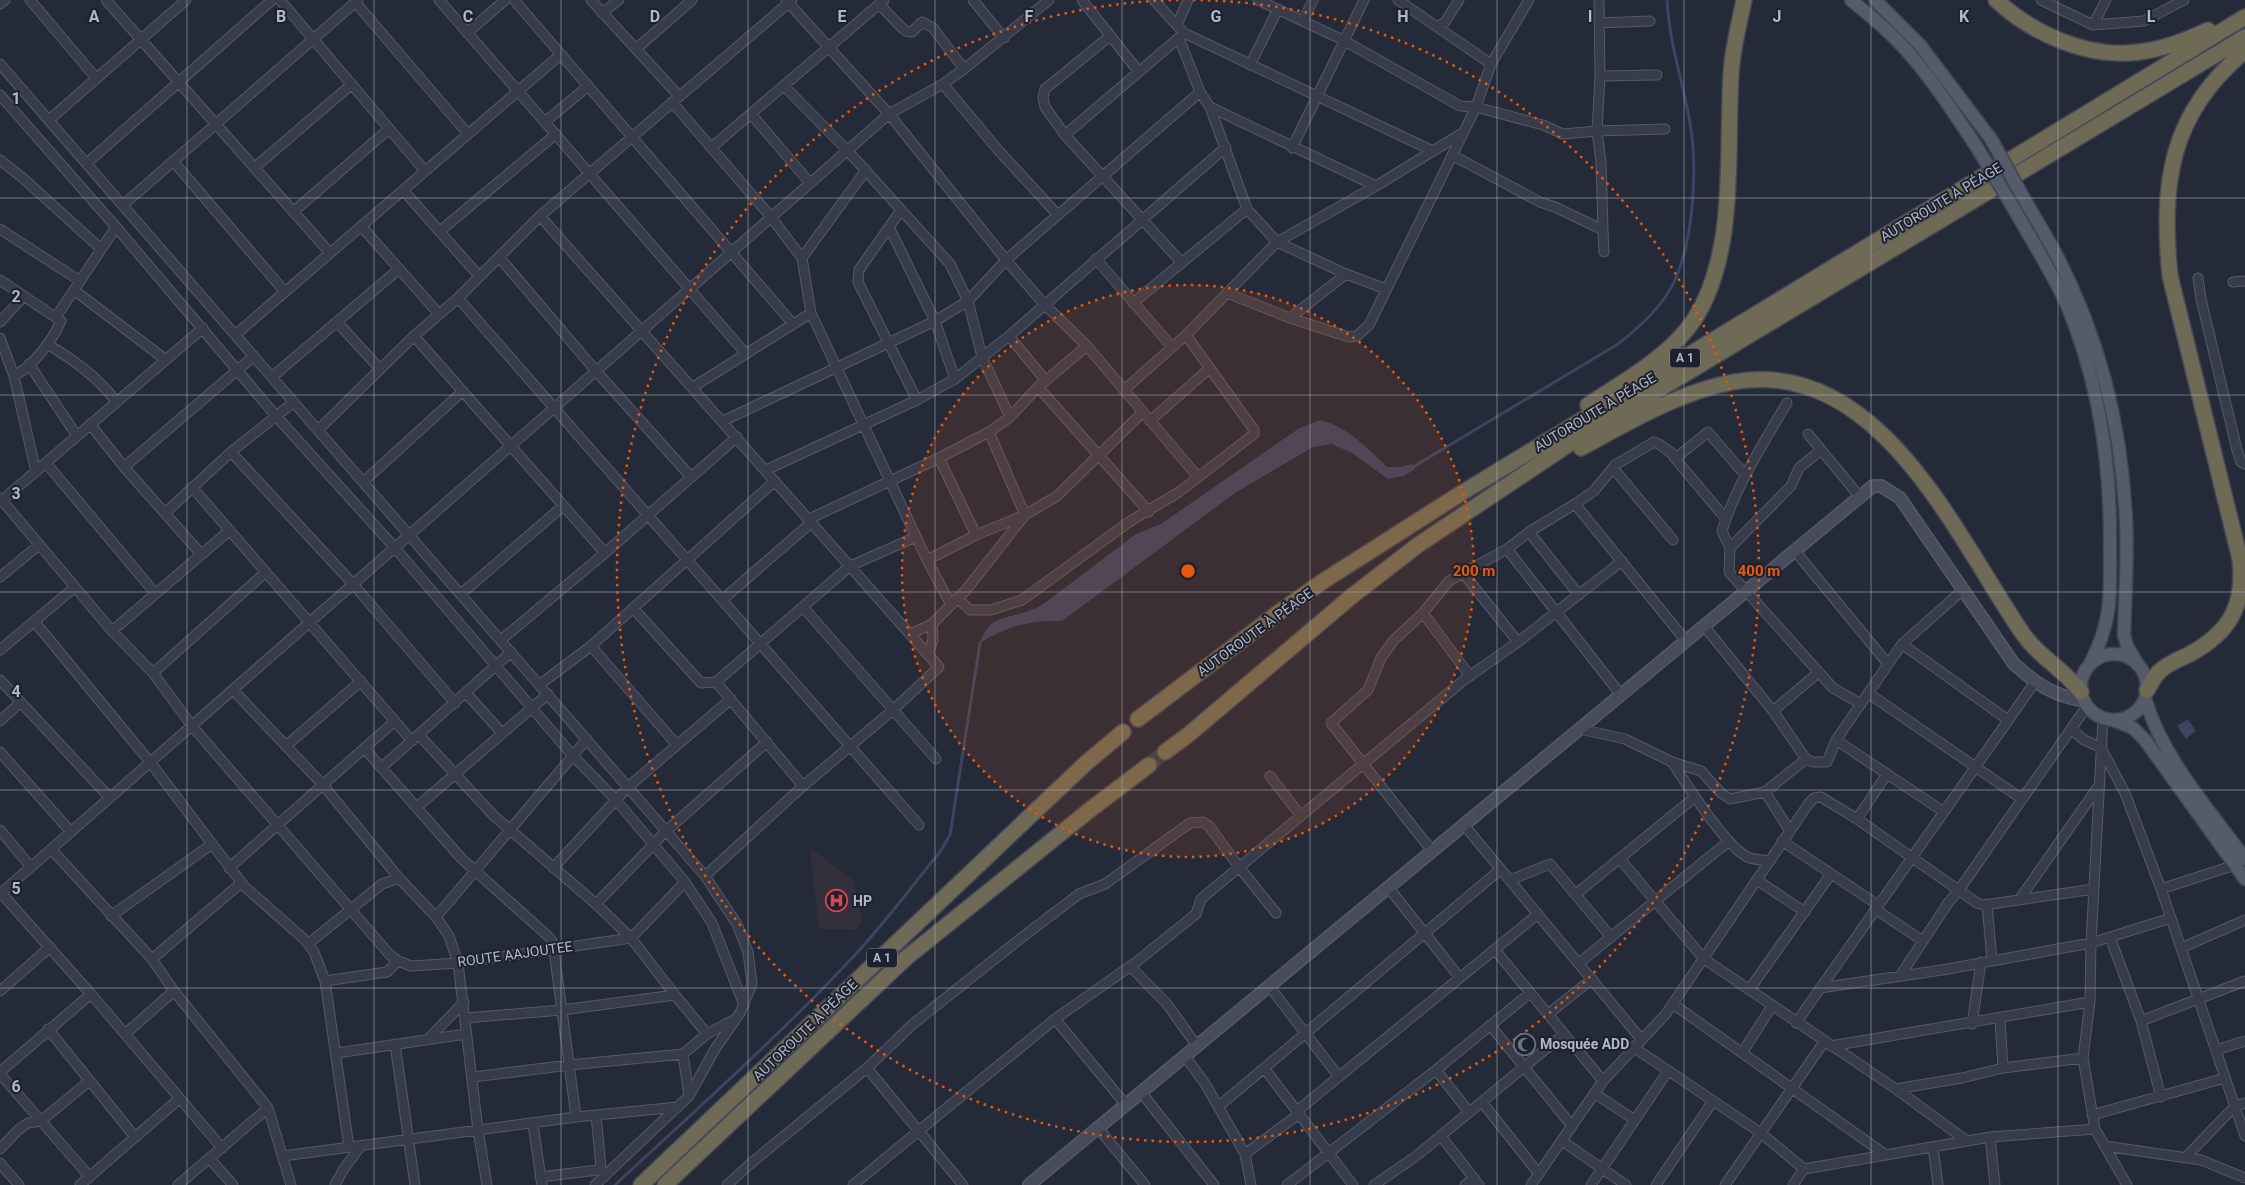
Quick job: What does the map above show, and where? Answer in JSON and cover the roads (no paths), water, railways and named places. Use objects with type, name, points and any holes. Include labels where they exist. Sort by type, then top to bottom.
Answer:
[{"type":"highway","points":[[1460,494],[1657,358],[1693,320],[1708,293],[1719,260],[1725,227],[1731,72],[1744,0]]},
{"type":"highway","points":[[1996,0],[2040,32],[2070,44],[2106,52],[2137,52],[2182,42],[2245,12]]},
{"type":"highway","name":"AUTOROUTE À PÉAGE","points":[[1138,719],[1278,613],[1325,580],[1460,494],[2245,17]]},
{"type":"highway","name":"A 1","points":[[1165,752],[1188,735],[1352,596],[1418,545],[1572,442],[2245,37]]},
{"type":"highway","points":[[2146,694],[2161,670],[2220,634],[2234,614],[2241,596],[2240,559],[2170,276],[2166,202],[2183,128],[2210,85],[2245,51]]},
{"type":"highway","points":[[1483,501],[1637,417],[1712,387],[1755,380],[1782,382],[1811,388],[1859,413],[1883,434],[1912,467],[1961,536],[2032,647],[2057,669],[2070,677],[2084,700]]},
{"type":"highway","name":"AUTOROUTE À PÉAGE","points":[[641,1185],[901,941],[1085,764],[1123,732]]},
{"type":"highway","name":"A 1","points":[[665,1185],[906,958],[1091,809],[1149,765]]},
{"type":"main road","points":[[1851,0],[1884,28],[1910,55],[1936,86],[1976,146],[2010,202],[2066,305],[2083,349],[2097,401],[2110,507],[2110,611],[2102,643],[2084,674],[2084,700],[2108,719],[2133,728],[2145,740],[2240,862]]},
{"type":"main road","points":[[1875,0],[1920,45],[1991,139],[2058,258],[2077,300],[2095,347],[2110,396],[2119,444],[2126,522],[2124,636],[2138,665],[2144,672],[2146,694],[2152,722],[2168,754],[2240,862],[2245,879]]},
{"type":"main road","points":[[2090,664],[2106,655],[2114,654],[2123,655],[2138,665]]},
{"type":"main road","points":[[2108,719],[2129,716],[2136,712],[2146,694]]},
{"type":"street","points":[[0,4],[5,0]]},
{"type":"street","points":[[30,0],[96,78]]},
{"type":"street","points":[[106,0],[330,253]]},
{"type":"street","points":[[49,120],[186,0]]},
{"type":"street","points":[[87,163],[272,0]]},
{"type":"street","points":[[280,0],[425,171]]},
{"type":"street","points":[[439,0],[746,354]]},
{"type":"street","points":[[467,32],[505,0]]},
{"type":"street","points":[[514,0],[793,324]]},
{"type":"street","points":[[591,0],[636,49],[802,258],[811,313],[927,560],[954,602],[970,610],[991,610],[1022,600],[1129,522],[1149,512],[1198,477],[1254,432],[1186,335]]},
{"type":"street","points":[[602,13],[619,0]]},
{"type":"street","points":[[636,49],[691,0]]},
{"type":"street","points":[[973,0],[1004,38]]},
{"type":"street","points":[[222,1148],[91,994],[1,894],[889,114],[964,70],[1049,0]]},
{"type":"street","points":[[1082,0],[1139,72]]},
{"type":"street","points":[[1154,0],[1176,25],[1181,35],[1200,92],[1210,107],[1247,209],[1277,242],[1346,274],[1386,289]]},
{"type":"street","points":[[1176,25],[1188,0]]},
{"type":"street","points":[[1258,0],[1343,40],[1460,106],[1476,107],[1543,125],[1563,134],[1665,129]]},
{"type":"street","points":[[1303,21],[1313,0]]},
{"type":"street","points":[[1292,148],[1364,0]]},
{"type":"street","points":[[1398,0],[1492,64]]},
{"type":"street","points":[[1438,27],[1445,22],[1460,0]]},
{"type":"street","points":[[1227,293],[1290,318],[1350,337],[1356,336],[1369,325],[1476,107],[1492,64],[1529,0]]},
{"type":"street","points":[[1599,0],[1600,76],[1597,131],[1601,163],[1604,252]]},
{"type":"street","points":[[2041,0],[2094,25],[2144,21],[2184,0]]},
{"type":"street","points":[[2094,25],[2106,0]]},
{"type":"street","points":[[2165,10],[2170,0]]},
{"type":"street","points":[[122,205],[357,1],[468,134]]},
{"type":"street","points":[[318,430],[414,336],[458,298],[540,216],[789,1],[889,114],[1006,260],[1044,304],[1087,346],[1198,477]]},
{"type":"street","points":[[712,147],[881,2],[906,31],[912,32],[922,22],[933,28],[964,70]]},
{"type":"street","points":[[1250,65],[1278,9]]},
{"type":"street","points":[[1599,23],[1650,21]]},
{"type":"street","points":[[1065,135],[1181,35]]},
{"type":"street","points":[[1181,35],[1250,65],[1433,151]]},
{"type":"street","points":[[1110,36],[1045,89],[1045,107],[1065,135],[1181,262]]},
{"type":"street","points":[[235,335],[560,54]]},
{"type":"street","points":[[0,64],[587,739],[705,876],[728,908],[748,952],[752,984],[744,1005],[715,1050],[689,1096],[595,1185]]},
{"type":"street","points":[[1600,76],[1657,75]]},
{"type":"street","points":[[254,168],[352,84]]},
{"type":"street","points":[[943,84],[999,151],[1057,214]]},
{"type":"street","points":[[784,86],[866,170],[950,264],[968,301],[982,357],[1010,417]]},
{"type":"street","points":[[545,122],[587,87]]},
{"type":"street","points":[[723,421],[935,321],[968,301],[1006,260],[1057,214],[1200,92]]},
{"type":"street","points":[[0,95],[203,328],[276,416],[395,548],[573,756],[616,800],[685,882],[712,923],[744,1005]]},
{"type":"street","points":[[1210,107],[1292,148],[1376,186]]},
{"type":"street","points":[[751,114],[810,183]]},
{"type":"street","points":[[293,212],[389,129]]},
{"type":"street","points":[[1124,390],[1186,335],[1277,242],[1376,186],[1464,132]]},
{"type":"street","points":[[440,231],[556,134]]},
{"type":"street","points":[[766,470],[917,400],[955,379],[1008,336],[1141,219],[1226,148]]},
{"type":"street","points":[[1452,155],[1540,202],[1556,207],[1603,230]]},
{"type":"street","points":[[0,160],[24,179],[101,249]]},
{"type":"street","points":[[173,161],[285,292]]},
{"type":"street","points":[[802,258],[866,170]]},
{"type":"street","points":[[404,190],[479,276]]},
{"type":"street","points":[[1133,302],[1247,209]]},
{"type":"street","points":[[901,210],[859,270],[858,282],[917,400]]},
{"type":"street","points":[[540,216],[939,667],[938,670],[804,786],[705,876]]},
{"type":"street","points":[[361,226],[439,314]]},
{"type":"street","points":[[56,316],[116,227]]},
{"type":"street","points":[[889,227],[935,321],[955,379]]},
{"type":"street","points":[[0,229],[80,281]]},
{"type":"street","points":[[499,257],[596,371],[691,478]]},
{"type":"street","points":[[1096,259],[1172,347]]},
{"type":"street","points":[[272,377],[399,269]]},
{"type":"street","points":[[1290,318],[1346,274]]},
{"type":"street","points":[[2198,278],[2201,299],[2237,450],[2241,462],[2245,464]]},
{"type":"street","points":[[0,280],[60,320],[60,324],[47,344],[23,371],[14,376]]},
{"type":"street","points":[[2233,282],[2245,281]]},
{"type":"street","points":[[74,290],[166,360]]},
{"type":"street","points":[[0,322],[24,296]]},
{"type":"street","points":[[458,298],[919,825]]},
{"type":"street","points":[[693,387],[811,313]]},
{"type":"street","points":[[337,322],[380,370]]},
{"type":"street","points":[[203,328],[116,401],[36,472],[0,500],[112,631],[153,673],[192,726],[276,826],[390,955],[398,961],[387,972],[325,981]]},
{"type":"street","points":[[414,336],[605,553]]},
{"type":"street","points":[[1008,336],[1046,381]]},
{"type":"street","points":[[0,338],[14,376],[36,472]]},
{"type":"street","points":[[47,344],[85,368],[116,401]]},
{"type":"street","points":[[722,600],[810,520],[989,432],[1010,417],[1038,387],[1087,346]]},
{"type":"street","points":[[124,467],[254,356]]},
{"type":"street","points":[[30,364],[77,436]]},
{"type":"street","points":[[1150,421],[1210,368]]},
{"type":"street","points":[[1038,387],[1149,512]]},
{"type":"street","points":[[363,482],[463,392]]},
{"type":"street","points":[[165,513],[231,452],[294,402]]},
{"type":"street","points":[[1787,403],[1745,476],[1726,519],[1722,531],[1730,548],[1728,572],[1833,688],[1861,704]]},
{"type":"street","points":[[927,560],[976,535],[1025,516],[1057,496],[1143,412]]},
{"type":"street","points":[[90,424],[124,467],[201,554]]},
{"type":"street","points":[[989,432],[1025,516]]},
{"type":"street","points":[[1673,456],[1677,457],[1708,432],[1745,476]]},
{"type":"street","points":[[1808,434],[1860,497]]},
{"type":"street","points":[[501,640],[605,553],[737,437]]},
{"type":"street","points":[[1432,851],[1331,723],[1368,690],[1381,658],[1394,640],[1423,614],[1450,581],[1506,549],[1529,532],[1575,504],[1594,491],[1613,468],[1654,442],[1673,456],[1726,519]]},
{"type":"street","points":[[1730,548],[1791,486],[1798,468],[1821,450]]},
{"type":"street","points":[[231,452],[353,584],[455,703]]},
{"type":"street","points":[[939,458],[976,535]]},
{"type":"street","points":[[46,463],[155,594]]},
{"type":"street","points":[[1613,468],[1673,540]]},
{"type":"street","points":[[539,685],[591,646],[775,481]]},
{"type":"street","points":[[1029,1185],[1873,486],[1882,486],[1900,498],[2014,664],[2035,682],[2060,696],[2084,700],[2071,729],[1900,976]]},
{"type":"street","points":[[192,487],[395,721],[456,775],[508,830],[596,904],[631,938],[706,1034]]},
{"type":"street","points":[[1575,504],[1686,641]]},
{"type":"street","points":[[461,594],[564,506]]},
{"type":"street","points":[[910,634],[932,624],[954,602],[1001,548],[1025,516]]},
{"type":"street","points":[[112,631],[230,530]]},
{"type":"street","points":[[1529,532],[1579,595]]},
{"type":"street","points":[[633,608],[701,683],[716,682],[850,566],[916,537]]},
{"type":"street","points":[[0,577],[39,545]]},
{"type":"street","points":[[1506,549],[1621,695]]},
{"type":"street","points":[[1795,551],[1888,664]]},
{"type":"street","points":[[852,1185],[1055,1019],[1130,966],[1196,914],[1200,899],[1470,676],[1518,642],[1622,561]]},
{"type":"street","points":[[153,673],[266,572]]},
{"type":"street","points":[[1464,573],[1518,642]]},
{"type":"street","points":[[0,650],[75,587]]},
{"type":"street","points":[[1704,626],[1773,712],[1806,759],[1813,762],[1827,762],[1836,740],[1902,644],[1964,589]]},
{"type":"street","points":[[803,607],[936,759]]},
{"type":"street","points":[[1423,614],[1470,676]]},
{"type":"street","points":[[34,621],[150,762],[241,883],[308,944],[325,981],[349,1148]]},
{"type":"street","points":[[928,654],[933,640],[932,624]]},
{"type":"street","points":[[1902,644],[2008,720]]},
{"type":"street","points":[[591,646],[678,745]]},
{"type":"street","points":[[382,767],[511,652]]},
{"type":"street","points":[[1773,712],[1819,672]]},
{"type":"street","points":[[0,680],[110,798]]},
{"type":"street","points":[[287,745],[361,681]]},
{"type":"street","points":[[716,682],[804,786]]},
{"type":"street","points":[[1796,1023],[2035,682]]},
{"type":"street","points":[[233,690],[323,785],[399,878],[436,917],[449,936],[458,963],[464,1002],[478,1130],[487,1185]]},
{"type":"street","points":[[466,693],[502,733]]},
{"type":"street","points":[[1868,693],[2022,799]]},
{"type":"street","points":[[417,807],[548,694]]},
{"type":"street","points":[[553,868],[628,787],[731,699]]},
{"type":"street","points":[[0,721],[21,702]]},
{"type":"street","points":[[2108,719],[2100,748],[2090,1002],[2083,1058],[2095,1129],[2127,1185]]},
{"type":"street","points":[[230,868],[395,721]]},
{"type":"street","points":[[1580,729],[1625,739],[1672,762],[1701,770],[1721,793],[1730,799],[1764,792],[1806,759]]},
{"type":"street","points":[[2071,729],[2084,740],[2100,748],[2125,793],[2161,888],[2245,1136]]},
{"type":"street","points":[[436,917],[473,871],[587,739]]},
{"type":"street","points":[[1836,740],[1944,812]]},
{"type":"street","points":[[596,904],[666,831],[767,742]]},
{"type":"street","points":[[364,748],[417,807],[439,835],[473,871],[549,937],[554,949],[576,1117]]},
{"type":"street","points":[[0,752],[71,832]]},
{"type":"street","points":[[1672,762],[1729,841],[1750,858],[1770,861]]},
{"type":"street","points":[[1857,819],[1887,774]]},
{"type":"street","points":[[1270,776],[1300,816]]},
{"type":"street","points":[[2019,900],[2098,786]]},
{"type":"street","points":[[1764,792],[1790,831]]},
{"type":"street","points":[[1576,894],[1695,796]]},
{"type":"street","points":[[1532,1185],[1602,1081],[1665,1016],[1782,842],[1814,798],[1821,797],[1857,819],[1977,903],[1987,904],[2094,889]]},
{"type":"street","points":[[727,1185],[867,1068],[913,1024],[1079,894],[1105,884],[1190,823],[1203,822],[1209,826],[1276,913]]},
{"type":"street","points":[[1464,825],[1641,1039]]},
{"type":"street","points":[[0,830],[31,867]]},
{"type":"street","points":[[1578,963],[1729,841]]},
{"type":"street","points":[[1782,842],[1831,874],[1923,941]]},
{"type":"street","points":[[111,916],[212,844]]},
{"type":"street","points":[[51,849],[111,916],[152,958],[174,991],[268,1108],[284,1156],[291,1185]]},
{"type":"street","points":[[1620,859],[1704,959],[1896,1089],[1967,1141]]},
{"type":"street","points":[[2161,888],[2240,862]]},
{"type":"street","points":[[1510,880],[1550,864],[1611,937]]},
{"type":"street","points":[[1219,1106],[1501,869]]},
{"type":"street","points":[[1749,990],[1831,874]]},
{"type":"street","points":[[308,944],[382,884],[399,878]]},
{"type":"street","points":[[1757,880],[1805,912]]},
{"type":"street","points":[[631,938],[685,882]]},
{"type":"street","points":[[152,958],[241,883]]},
{"type":"street","points":[[1388,888],[1460,978]]},
{"type":"street","points":[[1987,904],[1992,960]]},
{"type":"street","points":[[1245,1154],[1298,1113],[1339,1077],[1538,914]]},
{"type":"street","points":[[1820,988],[2091,943],[2171,918]]},
{"type":"street","points":[[2181,948],[2245,920]]},
{"type":"street","points":[[2110,937],[2141,1021],[2161,1097]]},
{"type":"street","name":"ROUTE AAJOUTEE","points":[[398,961],[411,966],[458,963],[631,938]]},
{"type":"street","points":[[0,991],[50,947]]},
{"type":"street","points":[[1495,950],[1602,1081]]},
{"type":"street","points":[[1972,1024],[1981,962]]},
{"type":"street","points":[[1130,966],[1167,1004],[1197,1046]]},
{"type":"street","points":[[1548,1014],[1592,979]]},
{"type":"street","points":[[2141,1021],[2245,981]]},
{"type":"street","points":[[1269,986],[1339,1077]]},
{"type":"street","points":[[125,1034],[174,991]]},
{"type":"street","points":[[1287,1185],[1436,1070],[1530,993]]},
{"type":"street","points":[[90,1177],[0,1073],[48,1029],[91,994]]},
{"type":"street","points":[[466,1018],[562,1010],[675,995]]},
{"type":"street","points":[[428,1039],[464,1002]]},
{"type":"street","points":[[1725,1185],[1792,1088],[1828,1044],[1972,1024],[2090,1002]]},
{"type":"street","points":[[1673,1004],[1886,1155]]},
{"type":"street","points":[[1742,1053],[1772,1006]]},
{"type":"street","points":[[473,1077],[683,1054],[706,1034],[738,1017]]},
{"type":"street","points":[[1055,1019],[1126,1105]]},
{"type":"street","points":[[2000,1019],[2003,1068]]},
{"type":"street","points":[[1490,1025],[1572,1126]]},
{"type":"street","points":[[48,1029],[88,1082],[135,1138]]},
{"type":"street","points":[[337,1054],[466,1034]]},
{"type":"street","points":[[1374,1185],[1415,1156],[1564,1034]]},
{"type":"street","points":[[2216,1050],[2245,1041]]},
{"type":"street","points":[[395,1044],[415,1185]]},
{"type":"street","points":[[1633,1047],[1760,1134],[1804,1169]]},
{"type":"street","points":[[683,1054],[689,1096]]},
{"type":"street","points":[[1185,1056],[1219,1106],[1245,1154],[1251,1185]]},
{"type":"street","points":[[1896,1089],[1962,1078],[2003,1068],[2083,1058]]},
{"type":"street","points":[[867,1068],[963,1185]]},
{"type":"street","points":[[1264,1068],[1353,1185]]},
{"type":"street","points":[[1436,1070],[1470,1112]]},
{"type":"street","points":[[1591,1185],[1668,1071]]},
{"type":"street","points":[[2092,1115],[2225,1078]]},
{"type":"street","points":[[0,1149],[18,1130],[28,1123],[41,1121],[88,1082]]},
{"type":"street","points":[[1141,1092],[1214,1185]]},
{"type":"street","points":[[1594,1093],[1635,1120]]},
{"type":"street","points":[[80,1185],[179,1099]]},
{"type":"street","points":[[1656,1185],[1713,1101]]},
{"type":"street","points":[[1482,1102],[1539,1174]]},
{"type":"street","points":[[2185,1158],[2235,1106],[2245,1103]]},
{"type":"street","points":[[284,1156],[576,1117],[678,1107]]},
{"type":"street","points":[[178,1185],[268,1108]]},
{"type":"street","points":[[533,1124],[541,1181],[601,1168],[596,1115]]},
{"type":"street","points":[[1098,1128],[1145,1185]]},
{"type":"street","points":[[1793,1185],[1804,1169],[1990,1137],[2095,1129]]},
{"type":"street","points":[[1440,1136],[1476,1182],[1465,1185]]},
{"type":"street","points":[[1990,1137],[1995,1185]]},
{"type":"street","points":[[1562,1141],[1626,1185]]},
{"type":"street","points":[[1933,1146],[1938,1185]]},
{"type":"street","points":[[2105,1146],[2201,1160],[2245,1178]]},
{"type":"street","points":[[335,1185],[343,1170],[360,1147]]},
{"type":"street","points":[[209,1158],[233,1185]]},
{"type":"street","points":[[0,1163],[19,1185]]},
{"type":"water","points":[[1320,420],[1339,427],[1348,433],[1387,467],[1401,467],[1412,464],[1415,469],[1404,476],[1388,479],[1352,453],[1332,444],[1313,447],[1235,493],[1062,621],[1019,625],[1000,632],[980,643],[984,633],[994,622],[1038,607],[1136,534],[1161,524],[1298,429]]},
{"type":"water","points":[[2188,719],[2196,731],[2186,739],[2177,726]]},
{"type":"waterway","points":[[1413,467],[1618,344],[1637,328],[1666,296],[1683,258],[1688,236],[1692,212],[1694,165],[1690,123],[1673,47],[1667,0]]},
{"type":"waterway","points":[[615,1185],[736,1073],[825,987],[876,932],[940,852],[950,835],[980,643]]},
{"type":"tunnel","points":[[1149,765],[1165,752]]},
{"type":"place","name":"HP","points":[[837,901]]},
{"type":"place","name":"Mosquée ADD","points":[[1524,1044]]}]
